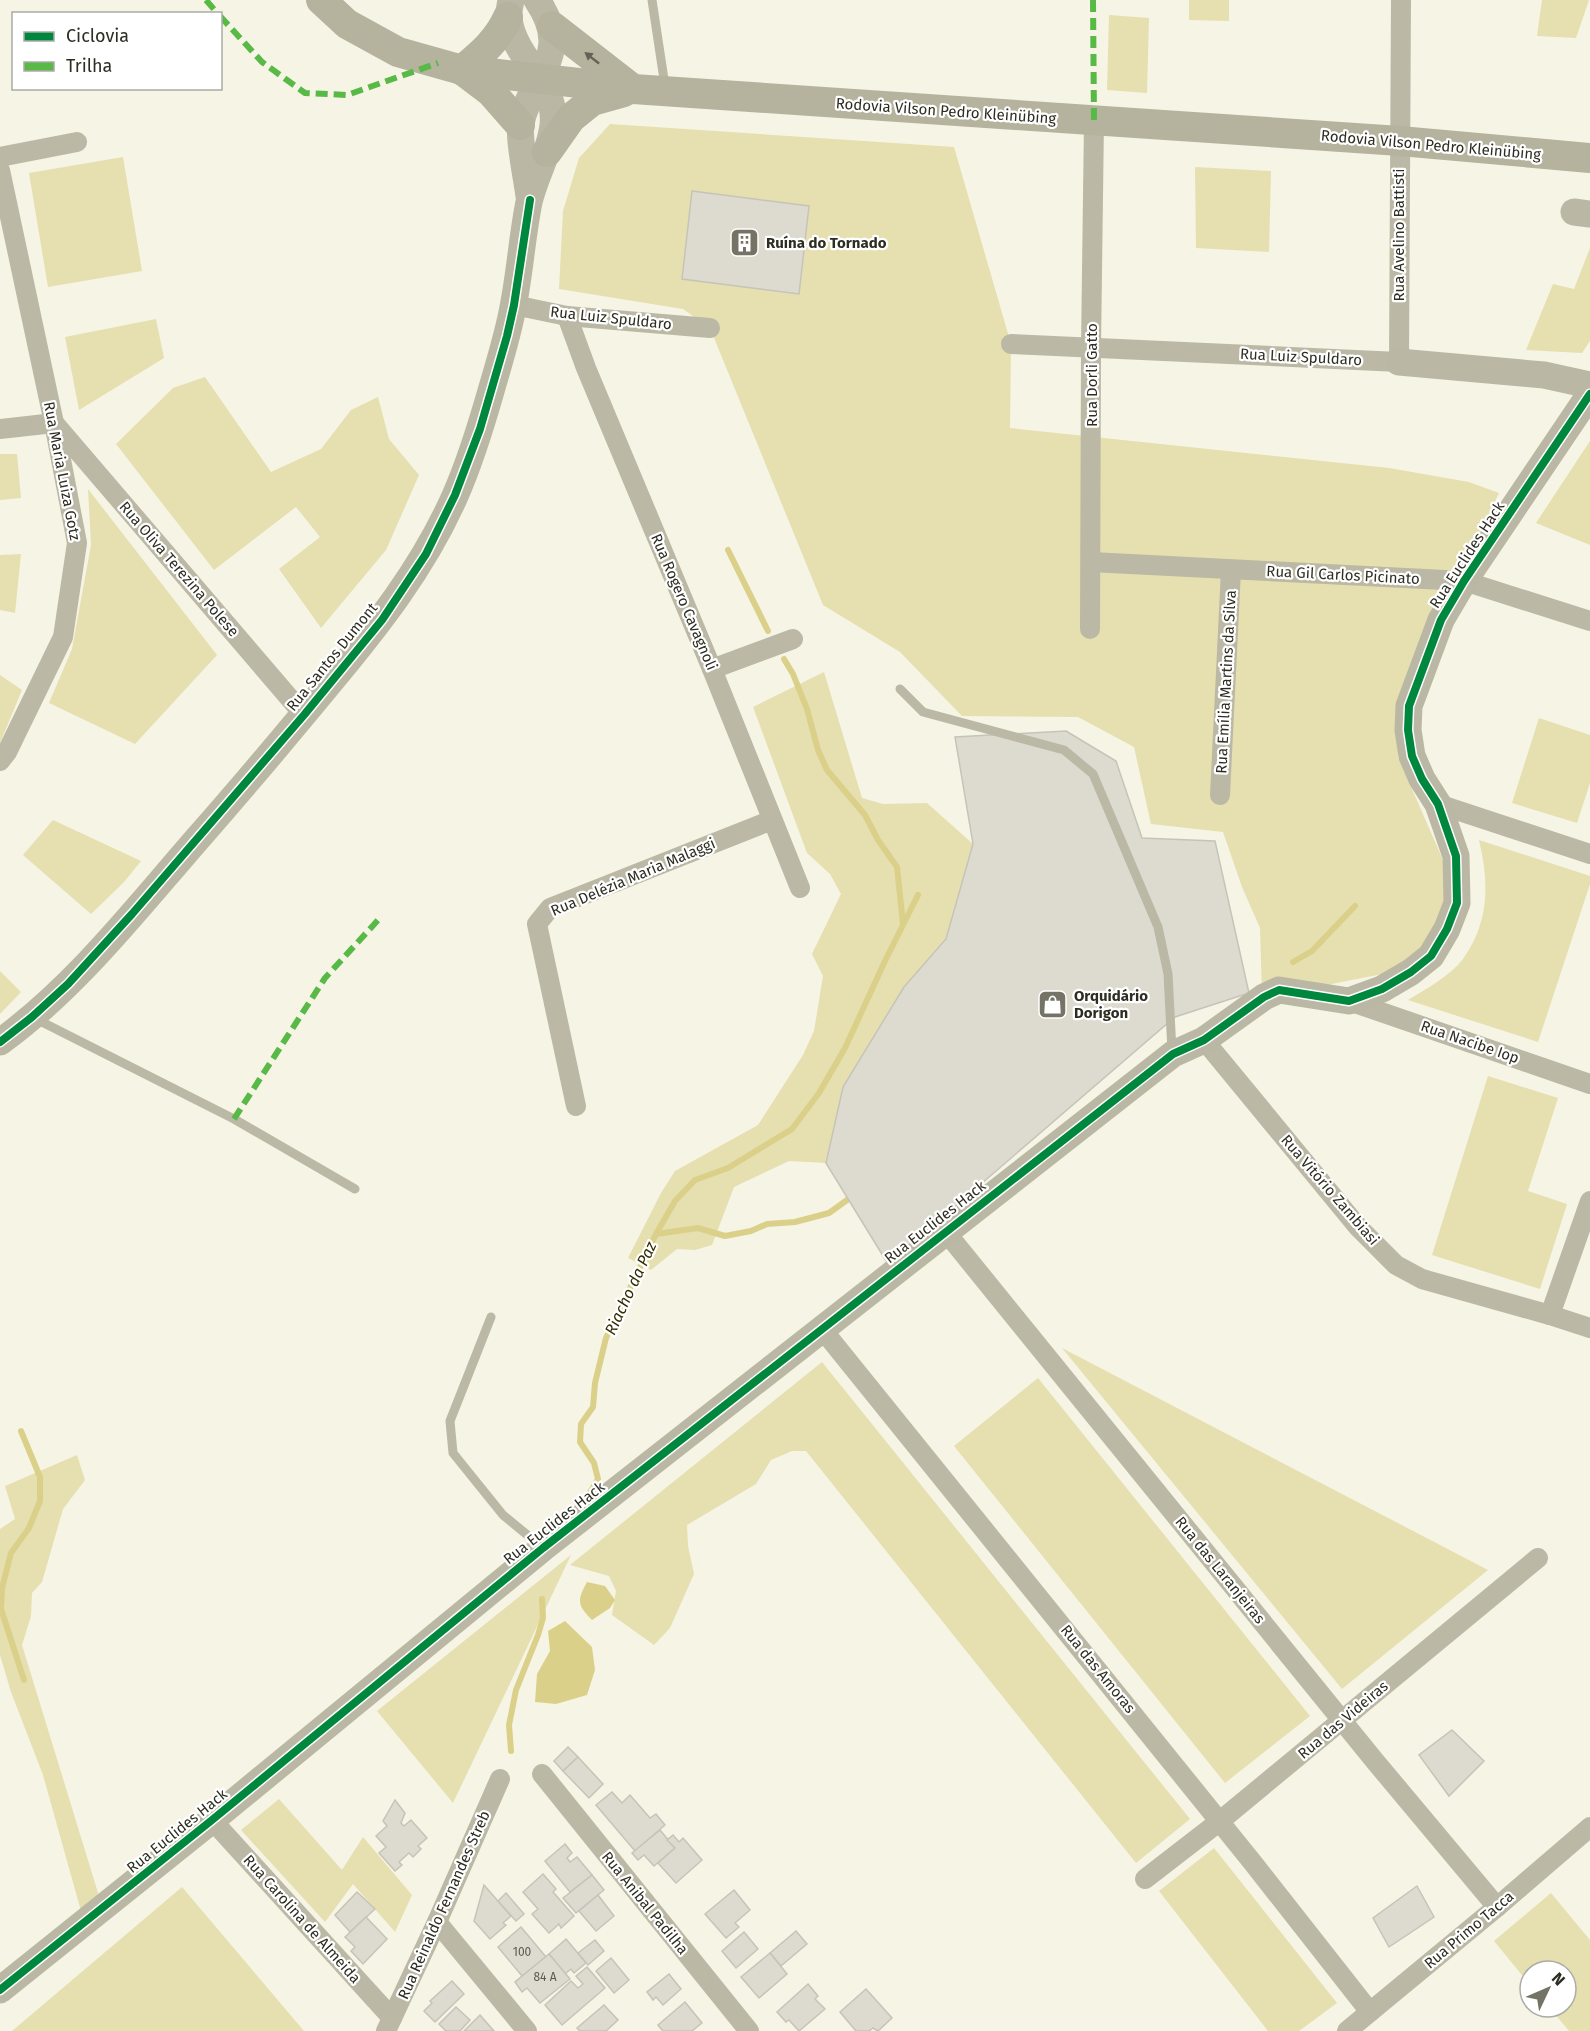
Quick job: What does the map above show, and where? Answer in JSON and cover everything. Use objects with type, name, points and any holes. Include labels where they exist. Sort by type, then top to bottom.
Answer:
[{"type":"main road","name":"Rodovia Vilson Pedro Kleinübing","points":[[321,0],[347,24],[398,52],[462,70],[540,80],[666,92],[1400,141],[1590,159]]},
{"type":"main road","points":[[510,8],[501,33],[462,70],[491,92],[520,125]]},
{"type":"main road","points":[[552,26],[633,89]]},
{"type":"main road","points":[[547,152],[572,118],[592,101],[633,89]]},
{"type":"street","points":[[537,0],[552,26],[551,58],[540,80]]},
{"type":"street","name":"Rua Avelino Battisti","points":[[1399,362],[1401,0]]},
{"type":"street","points":[[510,8],[515,42],[540,80]]},
{"type":"street","name":"Rua Santos Dumont","points":[[530,200],[520,125],[530,98],[540,80]]},
{"type":"street","name":"Rua Santos Dumont","points":[[0,1042],[68,984],[132,914],[304,715],[382,620],[430,544],[455,495],[480,429],[507,336],[530,200],[547,152],[554,123],[550,100],[540,80]]},
{"type":"street","name":"Rua Dorli Gatto","points":[[1090,629],[1094,122]]},
{"type":"street","points":[[0,157],[77,142]]},
{"type":"street","name":"Rua Maria Luiza Gotz","points":[[0,170],[77,543],[63,637],[7,752],[0,760]]},
{"type":"street","name":"Rua Luiz Spuldaro","points":[[514,305],[567,316],[710,328]]},
{"type":"street","name":"Rua Rogero Cavagnoli","points":[[567,316],[590,379],[712,669],[800,888]]},
{"type":"street","name":"Rua Luiz Spuldaro","points":[[1011,344],[1399,362],[1544,375],[1590,385]]},
{"type":"street","name":"Rua Euclides Hack","points":[[0,1990],[212,1820],[543,1548],[1173,1054],[1204,1040],[1264,997],[1278,990],[1349,1001],[1382,989],[1411,972],[1431,956],[1447,929],[1458,903],[1456,856],[1438,804],[1422,779],[1412,756],[1408,730],[1409,706],[1441,620],[1464,581],[1590,394]]},
{"type":"street","points":[[0,429],[54,423]]},
{"type":"street","name":"Rua Oliva Terezina Polese","points":[[54,423],[304,715]]},
{"type":"street","name":"Rua Gil Carlos Picinato","points":[[1091,562],[1464,581],[1590,621]]},
{"type":"street","name":"Rua Emília Martins da Silva","points":[[1220,795],[1231,570]]},
{"type":"street","points":[[712,669],[793,639]]},
{"type":"street","points":[[1438,804],[1590,854]]},
{"type":"street","name":"Rua Delézia Maria Malaggi","points":[[576,1106],[537,924],[550,908],[772,820]]},
{"type":"street","name":"Rua Nacibe Iop","points":[[1349,1001],[1590,1084]]},
{"type":"street","name":"Rua Vitório Zambiasi","points":[[1204,1040],[1358,1227],[1396,1265],[1422,1279],[1590,1328]]},
{"type":"street","points":[[1550,1315],[1590,1202]]},
{"type":"street","name":"Rua das Laranjeiras","points":[[945,1232],[1342,1721],[1497,1907]]},
{"type":"street","name":"Rua das Amoras","points":[[822,1329],[1220,1821],[1370,2012]]},
{"type":"street","name":"Rua das Videiras","points":[[1145,1879],[1220,1821],[1538,1558]]},
{"type":"street","name":"Rua Anibal Padilha","points":[[542,1774],[749,2031]]},
{"type":"street","name":"Rua Reinaldo Fernandes Streb","points":[[389,2025],[500,1779]]},
{"type":"street","name":"Rua Carolina de Almeida","points":[[212,1820],[389,2025]]},
{"type":"street","name":"Rua Primo Tacca","points":[[1347,2031],[1590,1827]]},
{"type":"street","points":[[437,1922],[527,2031]]},
{"type":"lane","points":[[652,0],[666,92]]},
{"type":"lane","points":[[900,689],[923,712],[1064,750],[1093,774],[1158,927],[1168,974],[1173,1054]]},
{"type":"lane","points":[[32,1017],[234,1119],[355,1189]]},
{"type":"lane","points":[[491,1317],[450,1422],[453,1453],[503,1515],[543,1548]]},
{"type":"shaded area","points":[[1189,0],[1229,0],[1229,21],[1189,20]]},
{"type":"shaded area","points":[[1542,0],[1589,0],[1576,38],[1537,36]]},
{"type":"shaded area","points":[[1109,15],[1149,18],[1147,93],[1107,90]]},
{"type":"shaded area","points":[[610,124],[954,147],[1011,344],[1010,428],[1389,468],[1469,482],[1499,493],[1434,631],[1403,704],[1398,757],[1443,860],[1449,901],[1431,945],[1403,970],[1296,991],[1262,994],[1260,928],[1242,887],[1223,832],[1151,824],[1134,747],[1078,717],[962,716],[900,652],[823,605],[710,328],[683,309],[559,289],[563,211],[579,158]]},
{"type":"shaded area","points":[[123,157],[142,271],[48,287],[29,173]]},
{"type":"shaded area","points":[[1195,167],[1271,171],[1269,252],[1196,248]]},
{"type":"shaded area","points":[[1590,248],[1590,341],[1582,353],[1526,350],[1553,284],[1574,289]]},
{"type":"shaded area","points":[[156,319],[164,358],[79,410],[65,337]]},
{"type":"shaded area","points":[[205,377],[271,472],[321,449],[351,410],[378,397],[389,439],[419,475],[386,550],[321,628],[279,569],[320,537],[296,507],[214,570],[116,444],[173,388]]},
{"type":"shaded area","points":[[1590,441],[1590,545],[1536,523]]},
{"type":"shaded area","points":[[0,454],[17,454],[21,498],[0,500]]},
{"type":"shaded area","points":[[88,489],[217,655],[135,744],[49,703],[72,649],[91,545]]},
{"type":"shaded area","points":[[21,554],[15,613],[0,610],[0,555]]},
{"type":"shaded area","points":[[824,672],[862,798],[883,804],[927,803],[973,844],[946,939],[904,987],[843,1087],[826,1163],[789,1161],[734,1187],[712,1245],[695,1250],[677,1249],[651,1270],[628,1258],[661,1193],[675,1171],[758,1125],[803,1055],[814,1031],[823,976],[812,954],[841,894],[830,874],[807,853],[753,707]]},
{"type":"shaded area","points":[[0,675],[22,690],[0,743]]},
{"type":"shaded area","points":[[1539,718],[1590,735],[1590,783],[1577,823],[1512,803]]},
{"type":"shaded area","points":[[53,820],[141,861],[124,882],[91,914],[23,855]]},
{"type":"shaded area","points":[[1479,840],[1590,876],[1590,884],[1538,1042],[1408,1000],[1437,982],[1458,965],[1472,945],[1483,916],[1485,901],[1485,871]]},
{"type":"shaded area","points":[[0,971],[21,992],[0,1014]]},
{"type":"shaded area","points":[[1488,1076],[1558,1098],[1528,1191],[1567,1204],[1540,1289],[1432,1255]]},
{"type":"shaded area","points":[[1062,1348],[1488,1570],[1342,1689]]},
{"type":"shaded area","points":[[822,1362],[1190,1819],[1136,1863],[806,1451],[792,1451],[771,1460],[756,1484],[687,1525],[688,1546],[694,1574],[670,1628],[654,1645],[612,1615],[616,1591],[609,1576],[570,1565]]},
{"type":"shaded area","points":[[1038,1378],[1310,1716],[1225,1783],[954,1446]]},
{"type":"shaded area","points":[[77,1455],[85,1480],[63,1509],[42,1582],[32,1593],[31,1616],[22,1645],[99,1896],[81,1911],[43,1775],[11,1692],[0,1655],[0,1529],[15,1519],[5,1486]]},
{"type":"shaded area","points":[[571,1555],[453,1803],[377,1711]]},
{"type":"shaded area","points":[[587,1582],[605,1586],[615,1600],[610,1608],[592,1620],[583,1610],[580,1602],[581,1593]]},
{"type":"shaded area","points":[[565,1621],[592,1647],[595,1670],[587,1695],[556,1704],[535,1702],[537,1674],[550,1651],[548,1631]]},
{"type":"shaded area","points":[[279,1799],[342,1870],[363,1837],[412,1895],[395,1932],[353,1884],[325,1922],[241,1830]]},
{"type":"shaded area","points":[[1214,1848],[1337,2003],[1299,2031],[1268,2031],[1159,1891]]},
{"type":"shaded area","points":[[182,1887],[304,2031],[12,2031]]},
{"type":"shaded area","points":[[1551,1893],[1590,1940],[1590,2031],[1569,2031],[1559,2019],[1578,2019],[1578,1959],[1518,1959],[1518,1970],[1494,1941]]},
{"type":"building","name":"Ruína do Tornado","points":[[692,191],[809,206],[799,294],[682,279]]},
{"type":"building","name":"Orquidário Dorigon","points":[[1066,731],[1116,761],[1142,838],[1215,841],[1249,993],[1175,1017],[888,1264],[826,1163],[843,1087],[904,987],[946,939],[973,844],[955,737]]},
{"type":"building","points":[[1452,1730],[1484,1761],[1449,1796],[1419,1755]]},
{"type":"building","points":[[568,1747],[578,1757],[563,1771],[554,1761]]},
{"type":"building","points":[[578,1757],[603,1784],[589,1798],[563,1771]]},
{"type":"building","points":[[612,1792],[622,1803],[630,1795],[650,1818],[656,1814],[665,1825],[635,1851],[596,1805]]},
{"type":"building","points":[[395,1800],[405,1813],[401,1823],[404,1826],[411,1820],[427,1838],[418,1846],[421,1849],[413,1857],[409,1853],[399,1862],[402,1865],[395,1871],[379,1853],[386,1847],[376,1836],[387,1826],[383,1821]]},
{"type":"building","points":[[660,1830],[675,1848],[654,1866],[644,1855],[638,1860],[632,1853]]},
{"type":"building","points":[[673,1835],[679,1842],[683,1838],[702,1860],[676,1883],[658,1863],[675,1848],[667,1840]]},
{"type":"building","points":[[565,1844],[572,1853],[567,1858],[570,1862],[577,1857],[592,1875],[570,1892],[545,1861]]},
{"type":"building","points":[[543,1874],[556,1889],[553,1892],[574,1916],[561,1928],[559,1924],[549,1933],[532,1914],[538,1909],[523,1892]]},
{"type":"building","points":[[592,1875],[604,1890],[576,1913],[563,1898]]},
{"type":"building","points":[[484,1885],[511,1916],[503,1923],[506,1925],[490,1939],[474,1921]]},
{"type":"building","points":[[1417,1886],[1434,1917],[1389,1947],[1373,1918]]},
{"type":"building","points":[[734,1890],[750,1910],[735,1923],[739,1927],[726,1938],[705,1914]]},
{"type":"building","points":[[357,1892],[375,1909],[350,1932],[335,1915]]},
{"type":"building","points":[[506,1893],[524,1914],[516,1921],[498,1901]]},
{"type":"building","points":[[598,1895],[614,1916],[596,1931],[579,1911]]},
{"type":"building","points":[[366,1917],[387,1939],[363,1964],[351,1951],[355,1947],[345,1937]]},
{"type":"building","points":[[521,1927],[546,1957],[522,1976],[498,1947]]},
{"type":"building","points":[[796,1931],[807,1944],[781,1966],[770,1953]]},
{"type":"building","points":[[744,1932],[758,1949],[736,1968],[722,1951]]},
{"type":"building","points":[[566,1939],[586,1963],[574,1973],[571,1969],[565,1974],[549,1954]]},
{"type":"building","points":[[595,1940],[604,1951],[588,1965],[578,1953]]},
{"type":"building","points":[[770,1953],[787,1974],[759,1998],[741,1977]]},
{"type":"building","points":[[549,1954],[570,1979],[540,2003],[527,1988],[522,1992],[515,1982]]},
{"type":"building","points":[[611,1958],[629,1980],[614,1993],[596,1971]]},
{"type":"building","points":[[587,1967],[605,1988],[562,2025],[545,2005],[571,1981],[578,1988],[583,1984],[576,1976]]},
{"type":"building","points":[[669,1974],[681,1989],[663,2005],[656,1997],[653,2000],[647,1992]]},
{"type":"building","points":[[452,1981],[464,1994],[435,2022],[424,2011],[432,2003],[430,2001]]},
{"type":"building","points":[[808,1984],[818,1996],[815,1999],[825,2009],[799,2031],[777,2012]]},
{"type":"building","points":[[866,1989],[892,2018],[878,2031],[873,2028],[869,2031],[856,2031],[840,2012]]},
{"type":"building","points":[[685,2002],[702,2023],[692,2031],[663,2031],[658,2025]]},
{"type":"building","points":[[604,2005],[618,2020],[606,2031],[580,2031],[577,2028]]},
{"type":"building","points":[[456,2007],[470,2020],[460,2031],[446,2031],[439,2024]]},
{"type":"building","points":[[480,2015],[494,2031],[464,2031]]},
{"type":"waterway","points":[[728,550],[768,631]]},
{"type":"waterway","points":[[784,659],[793,674],[807,709],[818,750],[827,770],[865,815],[878,840],[897,867],[903,924]]},
{"type":"waterway","points":[[578,1505],[598,1479],[594,1463],[580,1442],[581,1424],[593,1407],[595,1383],[606,1338],[656,1234],[675,1201],[695,1180],[728,1168],[792,1129],[819,1093],[845,1048],[918,895]]},
{"type":"waterway","points":[[1293,962],[1312,951],[1355,906]]},
{"type":"waterway","points":[[656,1234],[698,1228],[725,1236],[751,1231],[767,1224],[795,1222],[829,1213],[854,1195]]},
{"type":"waterway","points":[[21,1431],[40,1477],[40,1501],[29,1528],[11,1553],[2,1588],[1,1609],[24,1680]]},
{"type":"waterway","name":"Riacho da Paz","points":[[511,1751],[509,1725],[516,1690],[543,1618],[542,1599]]},
{"type":"marked path","points":[[206,0],[216,12]]},
{"type":"marked path","points":[[1093,0],[1094,121]]},
{"type":"marked path","points":[[222,18],[262,62],[305,93],[347,95],[438,63]]},
{"type":"marked path","points":[[234,1119],[325,978],[379,919]]},
{"type":"cycle path","points":[[0,1042],[68,984],[132,914],[304,715],[382,620],[426,554],[455,495],[480,429],[514,305],[530,200]]},
{"type":"cycle path","points":[[0,1990],[212,1820],[543,1548],[1173,1054],[1204,1040],[1264,997],[1279,990],[1349,1001],[1382,989],[1411,972],[1431,956],[1447,929],[1457,903],[1456,856],[1438,804],[1422,779],[1412,756],[1408,730],[1409,706],[1441,620],[1464,581],[1590,394]]},
{"type":"place","name":"Ruína do Tornado","points":[[745,243]]},
{"type":"place","name":"Orquidário Dorigon","points":[[1053,1005]]}]
